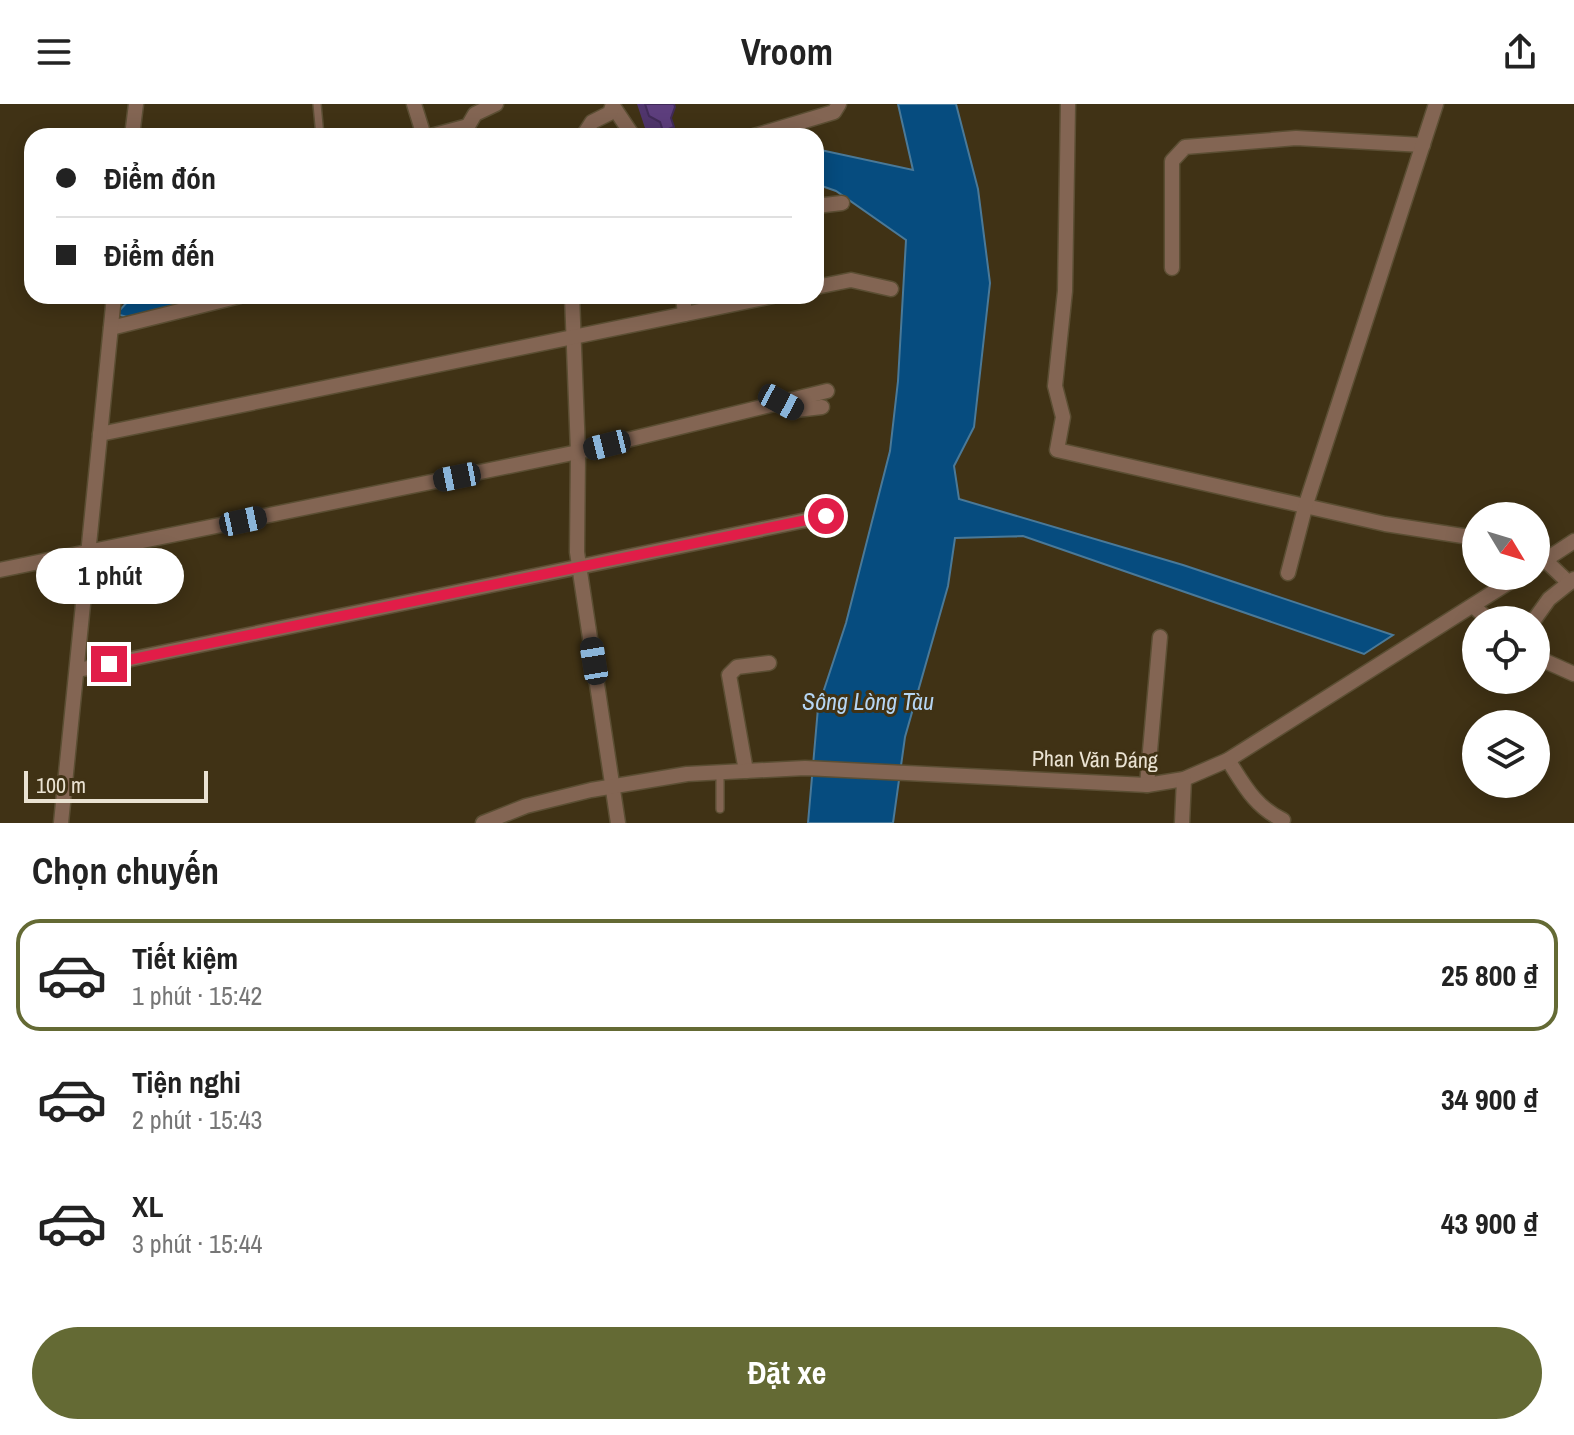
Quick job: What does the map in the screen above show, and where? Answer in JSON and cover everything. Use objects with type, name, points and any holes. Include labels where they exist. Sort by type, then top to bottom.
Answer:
[{"type":"street","points":[[133,128],[136,104]]},
{"type":"street","points":[[414,104],[428,128]]},
{"type":"street","points":[[460,128],[468,126],[475,114],[496,104]]},
{"type":"street","points":[[781,128],[834,112],[839,104]]},
{"type":"street","points":[[1068,104],[1065,291],[1055,386],[1063,417],[1057,450],[1385,524],[1462,536]]},
{"type":"street","points":[[1288,573],[1306,504],[1436,104]]},
{"type":"street","points":[[588,128],[592,122],[610,113],[613,105]]},
{"type":"street","points":[[613,105],[628,128]]},
{"type":"street","points":[[1172,268],[1172,161],[1185,147],[1296,138],[1423,145]]},
{"type":"street","points":[[824,205],[842,203]]},
{"type":"street","points":[[824,285],[851,280],[891,289]]},
{"type":"street","points":[[61,823],[113,304]]},
{"type":"street","points":[[111,328],[208,304]]},
{"type":"street","points":[[573,304],[576,336],[579,567],[618,820]]},
{"type":"street","points":[[684,304],[685,314]]},
{"type":"street","points":[[100,434],[734,304]]},
{"type":"street","points":[[0,570],[578,452],[827,391]]},
{"type":"street","points":[[781,402],[796,410],[822,407]]},
{"type":"street","points":[[78,670],[826,516]]},
{"type":"street","points":[[1550,556],[1574,541]]},
{"type":"street","points":[[1544,606],[1570,581],[1550,567]]},
{"type":"street","name":"Phan Văn Đáng","points":[[1487,606],[1504,590]]},
{"type":"street","name":"Phan Văn Đáng","points":[[483,823],[526,806],[614,791],[687,774],[720,780],[746,771],[805,768],[1184,786],[1462,624]]},
{"type":"street","points":[[1147,785],[1160,637]]},
{"type":"street","points":[[746,771],[729,675],[737,667],[769,663]]},
{"type":"street","points":[[1550,663],[1574,674]]},
{"type":"street","points":[[1228,760],[1253,800],[1265,812],[1283,820]]},
{"type":"street","points":[[1182,823],[1184,786]]},
{"type":"lane","points":[[317,104],[319,128]]},
{"type":"lane","points":[[720,780],[720,805]]},
{"type":"water","name":"Sông Lòng Tàu","points":[[898,104],[956,104],[978,189],[990,283],[974,427],[954,466],[959,499],[1183,565],[1393,635],[1364,654],[1023,536],[955,538],[948,586],[905,737],[893,823],[808,823],[818,708],[846,623],[890,451],[898,381],[906,240],[836,191],[824,187],[824,151],[913,170]]},
{"type":"water","points":[[125,304],[193,304],[131,318],[116,314]]},
{"type":"building","points":[[645,104],[674,104],[671,118],[674,127],[662,128],[660,122],[649,116]]},
{"type":"route","points":[[109,664],[826,516]]}]
